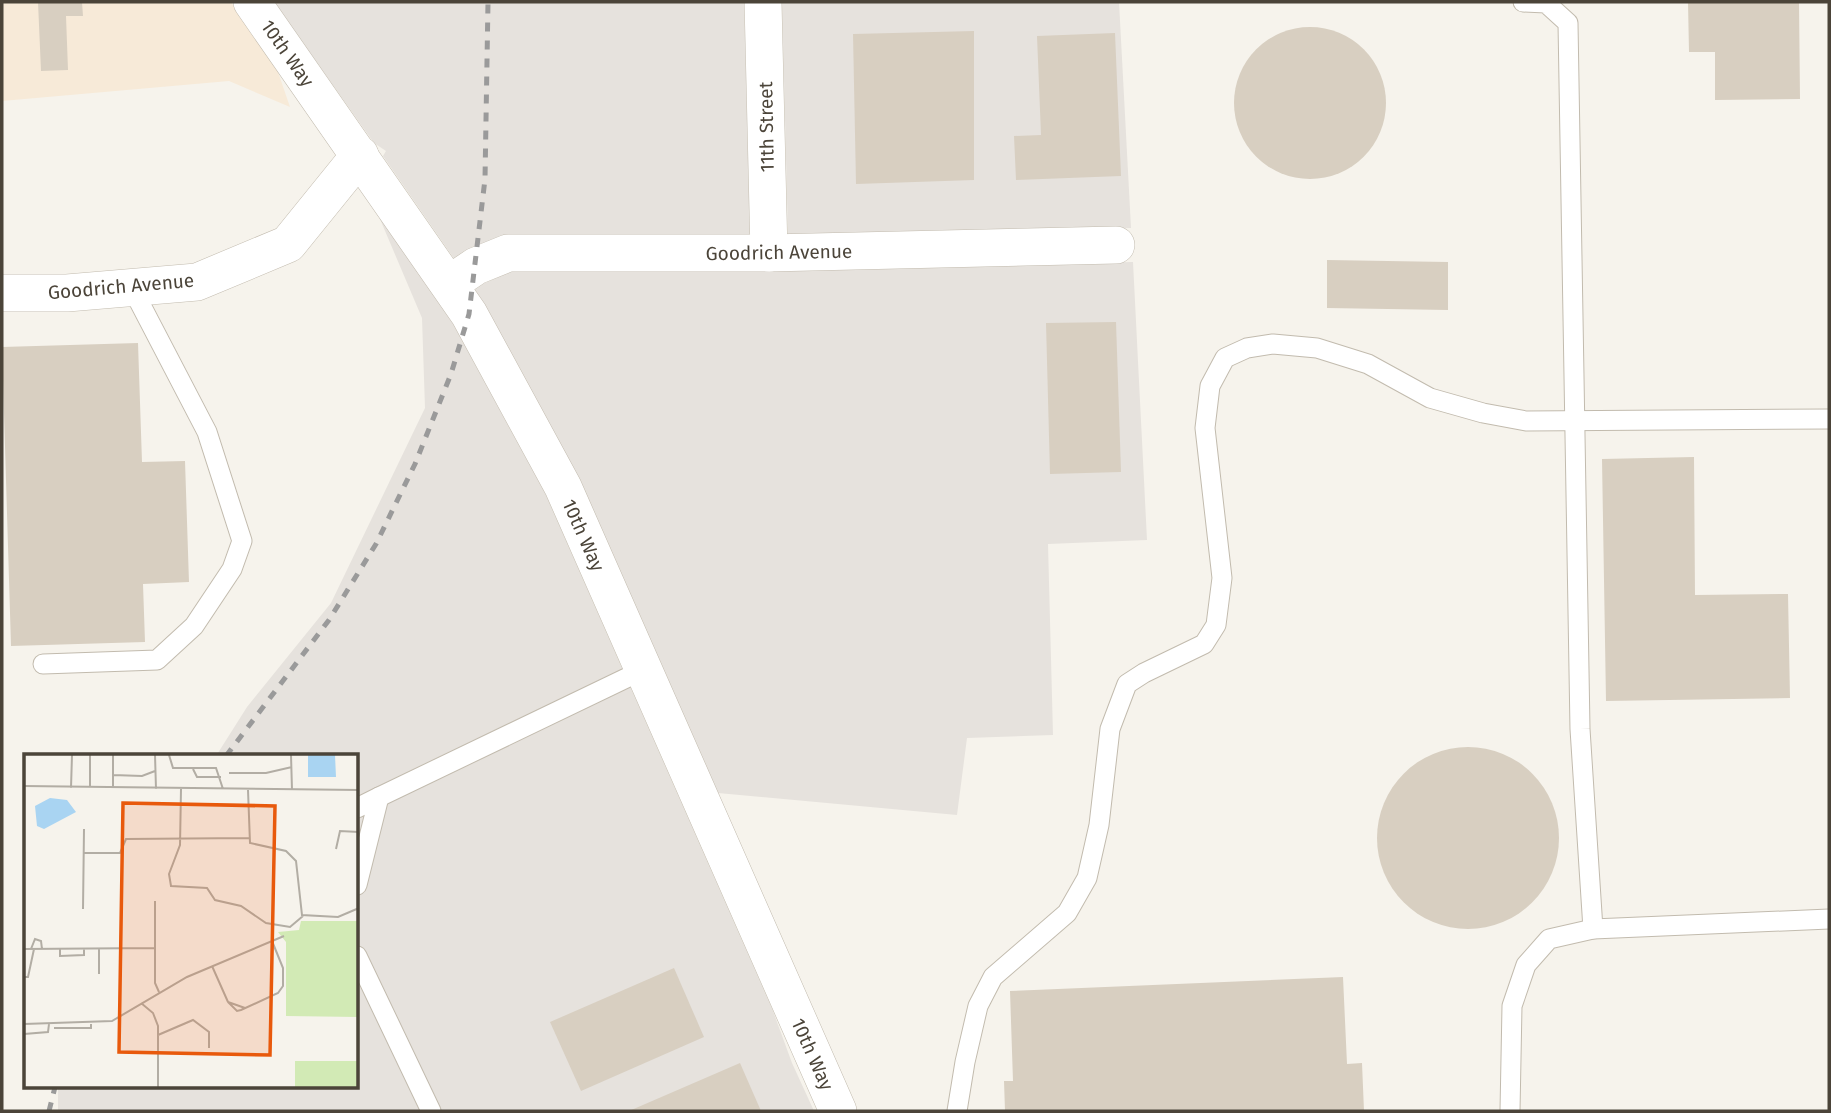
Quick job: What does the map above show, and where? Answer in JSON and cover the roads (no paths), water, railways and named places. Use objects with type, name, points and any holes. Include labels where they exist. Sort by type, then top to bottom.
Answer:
[{"type":"street","name":"10th Way","points":[[252,2],[469,314],[563,487],[837,1111]]},
{"type":"street","name":"11th Street","points":[[763,2],[769,253]]},
{"type":"street","name":"Goodrich Avenue","points":[[2,293],[67,293],[197,282],[288,244],[360,155]]},
{"type":"street","name":"Goodrich Avenue","points":[[449,284],[476,266],[508,253],[769,253],[1116,245]]},
{"type":"lane","points":[[1522,2],[1546,3],[1568,23],[1580,729],[1593,929]]},
{"type":"lane","points":[[43,664],[157,660],[194,626],[232,569],[242,541],[207,432],[132,288]]},
{"type":"lane","points":[[957,1111],[978,1006],[993,978],[1067,914],[1087,878],[1099,825],[1110,729],[1127,684],[1204,644],[1216,625],[1222,578],[1205,428],[1210,386],[1225,358],[1247,348],[1273,344],[1317,348],[1368,364],[1430,398],[1469,410],[1526,421],[1829,419]]},
{"type":"lane","points":[[359,807],[643,670]]},
{"type":"lane","points":[[359,878],[379,797]]},
{"type":"lane","points":[[1510,1111],[1512,1006],[1526,965],[1549,939],[1593,929],[1829,919]]},
{"type":"lane","points":[[359,960],[431,1111]]},
{"type":"railway","points":[[228,754],[329,620],[376,544],[415,464],[451,374],[469,314],[485,179],[488,2]]},
{"type":"railway","points":[[49,1111],[55,1088]]}]
